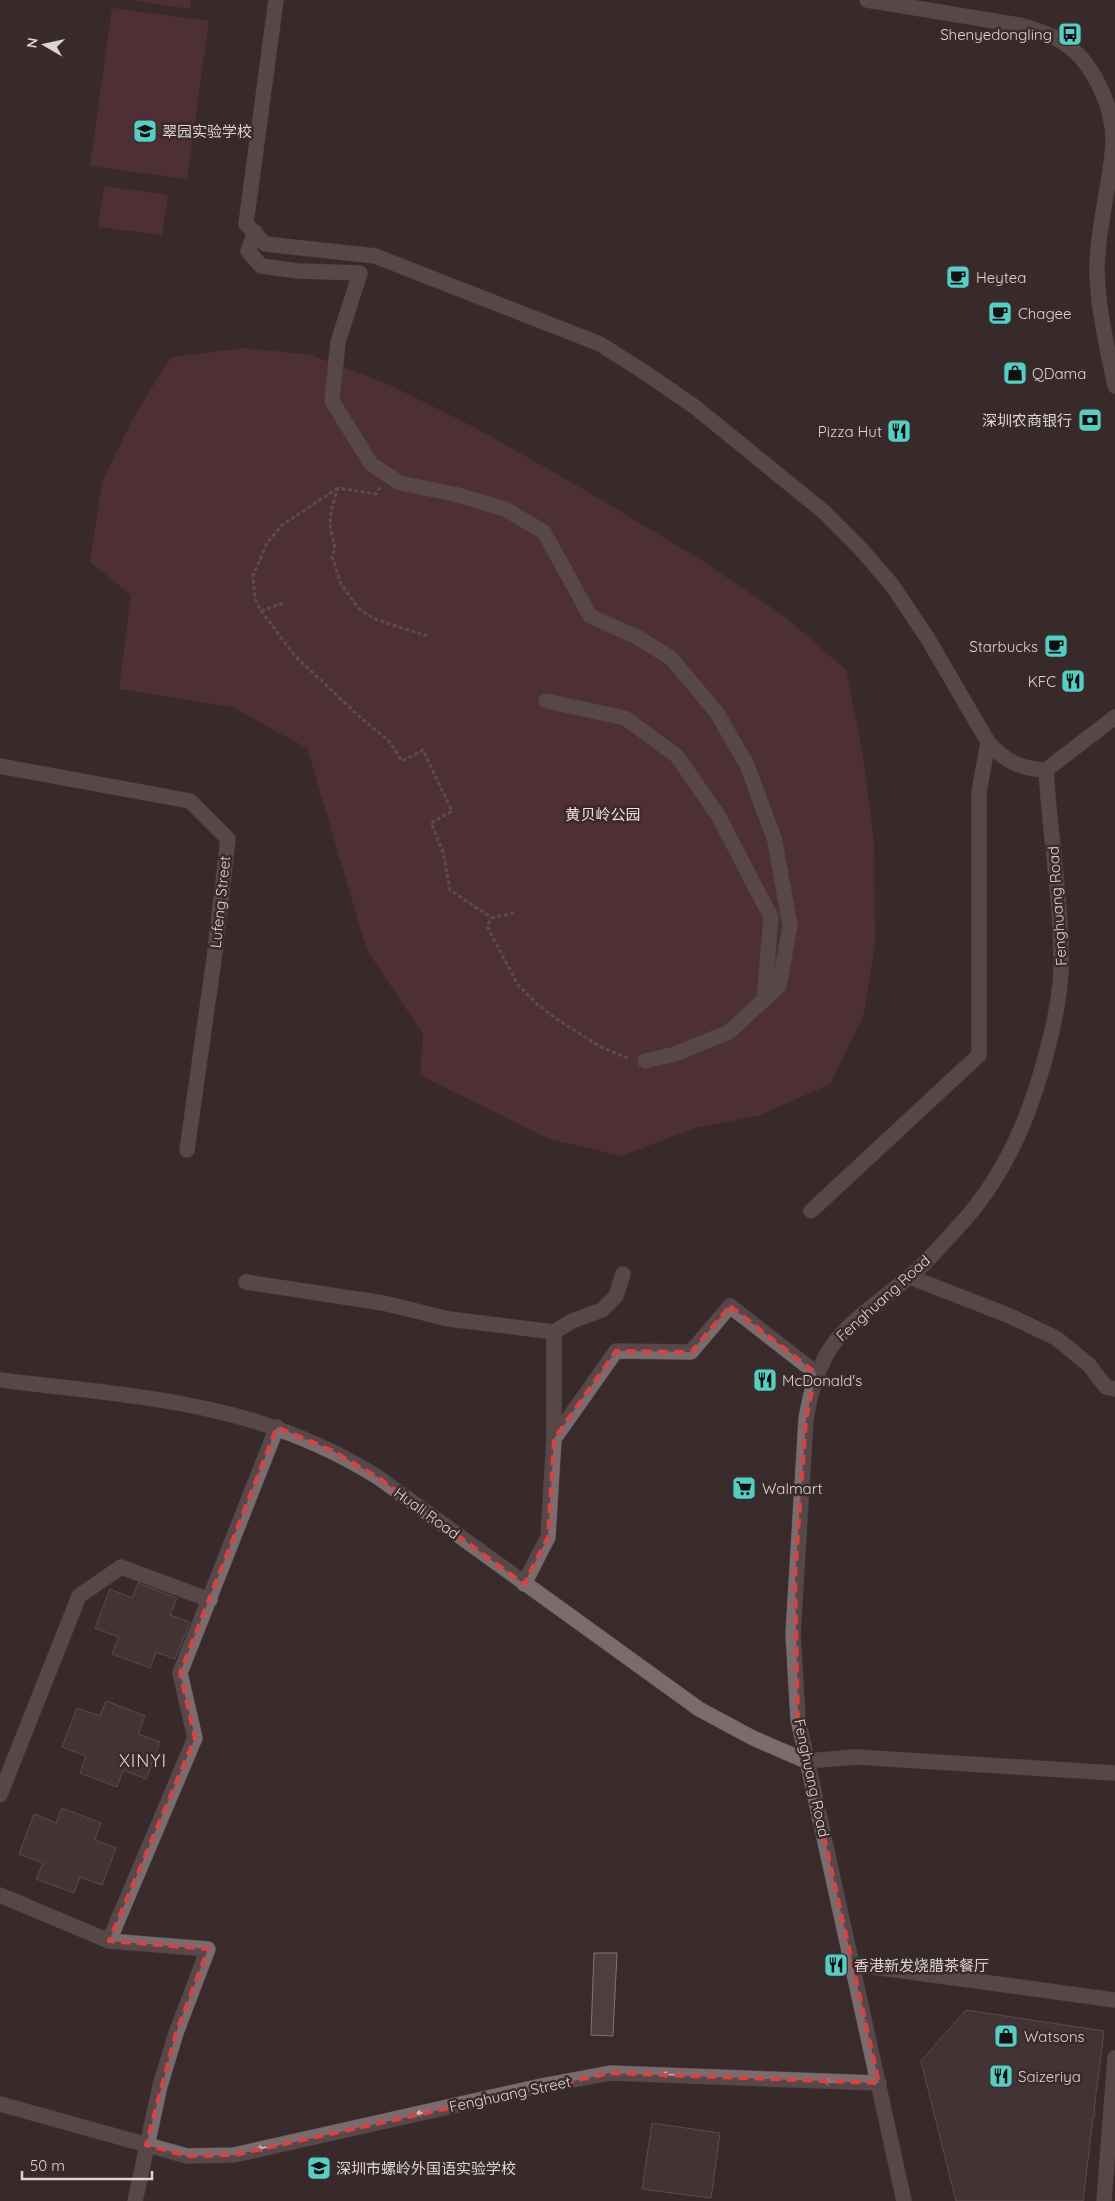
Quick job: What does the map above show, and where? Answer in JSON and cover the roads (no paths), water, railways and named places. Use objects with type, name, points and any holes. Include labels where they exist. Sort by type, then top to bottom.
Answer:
[{"type":"street","points":[[276,0],[246,224],[265,244],[375,256],[600,344],[644,372],[694,407],[824,512],[860,548],[892,585],[928,639],[988,742],[998,754],[1011,762],[1028,769],[1046,770],[1115,717]]},
{"type":"street","points":[[867,0],[1019,24],[1041,31],[1064,43],[1092,70],[1108,109],[1113,144],[1101,220],[1097,266],[1099,308],[1115,386]]},
{"type":"street","points":[[255,232],[248,251],[261,266],[298,271],[360,273],[338,342],[332,401],[371,464],[400,483],[454,494],[505,510],[544,532],[590,616],[637,637],[671,658],[717,712],[747,765],[776,841],[790,926],[780,986],[729,1032],[675,1054],[645,1061]]},
{"type":"street","points":[[546,701],[625,718],[677,756],[719,817],[771,917],[764,1000]]},
{"type":"street","points":[[811,1211],[979,1054],[979,792],[988,742]]},
{"type":"street","name":"Lufeng Street","points":[[0,766],[190,801],[228,839],[214,959],[187,1150]]},
{"type":"street","name":"Fenghuang Road","points":[[904,2201],[798,1719],[793,1634],[806,1419],[816,1373],[828,1350],[843,1331],[910,1276],[960,1225],[997,1177],[1020,1134],[1037,1088],[1054,1025],[1061,972],[1058,888],[1046,770]]},
{"type":"street","points":[[246,1282],[383,1303],[449,1319],[554,1332],[572,1321],[602,1310],[616,1296],[623,1274]]},
{"type":"street","points":[[910,1276],[1010,1316],[1056,1338],[1089,1365],[1106,1387],[1115,1389]]},
{"type":"street","points":[[554,1439],[616,1351],[691,1352],[730,1306],[816,1373]]},
{"type":"street","points":[[524,1584],[548,1537],[554,1439],[554,1332]]},
{"type":"street","name":"Huali Road","points":[[0,1380],[172,1400],[229,1413],[277,1428],[331,1450],[366,1470],[699,1709],[744,1734],[806,1761]]},
{"type":"street","points":[[109,1941],[195,1738],[180,1673],[277,1428]]},
{"type":"street","points":[[0,1795],[79,1596],[121,1567],[210,1600]]},
{"type":"street","points":[[806,1761],[856,1758],[1115,1773]]},
{"type":"street","points":[[0,1895],[109,1941],[208,1949],[176,2034],[160,2086],[135,2201]]},
{"type":"street","points":[[852,1964],[1115,2000]]},
{"type":"street","points":[[1104,2201],[1115,2058]]},
{"type":"street","name":"Fenghuang Street","points":[[0,2104],[187,2156],[234,2155],[541,2086],[610,2073],[879,2083]]},
{"type":"place","name":"Shenyedongling","points":[[1070,34]]},
{"type":"place","name":"翠园实验学校","points":[[145,131]]},
{"type":"place","name":"Heytea","points":[[958,277]]},
{"type":"place","name":"Chagee","points":[[1000,313]]},
{"type":"place","name":"QDama","points":[[1015,373]]},
{"type":"place","name":"深圳农商银行","points":[[1090,420]]},
{"type":"place","name":"Pizza Hut","points":[[899,431]]},
{"type":"place","name":"Starbucks","points":[[1056,646]]},
{"type":"place","name":"KFC","points":[[1073,681]]},
{"type":"place","name":"McDonald's","points":[[765,1380]]},
{"type":"place","name":"Walmart","points":[[744,1488]]},
{"type":"place","name":"香港新发烧腊茶餐厅","points":[[836,1965]]},
{"type":"place","name":"Watsons","points":[[1006,2036]]},
{"type":"place","name":"Saizeriya","points":[[1001,2076]]},
{"type":"place","name":"深圳市螺岭外国语实验学校","points":[[319,2168]]},
{"type":"district","name":"XINYI","points":[[143,1760]]},
{"type":"park label","name":"黄贝岭公园","points":[[603,814]]}]
